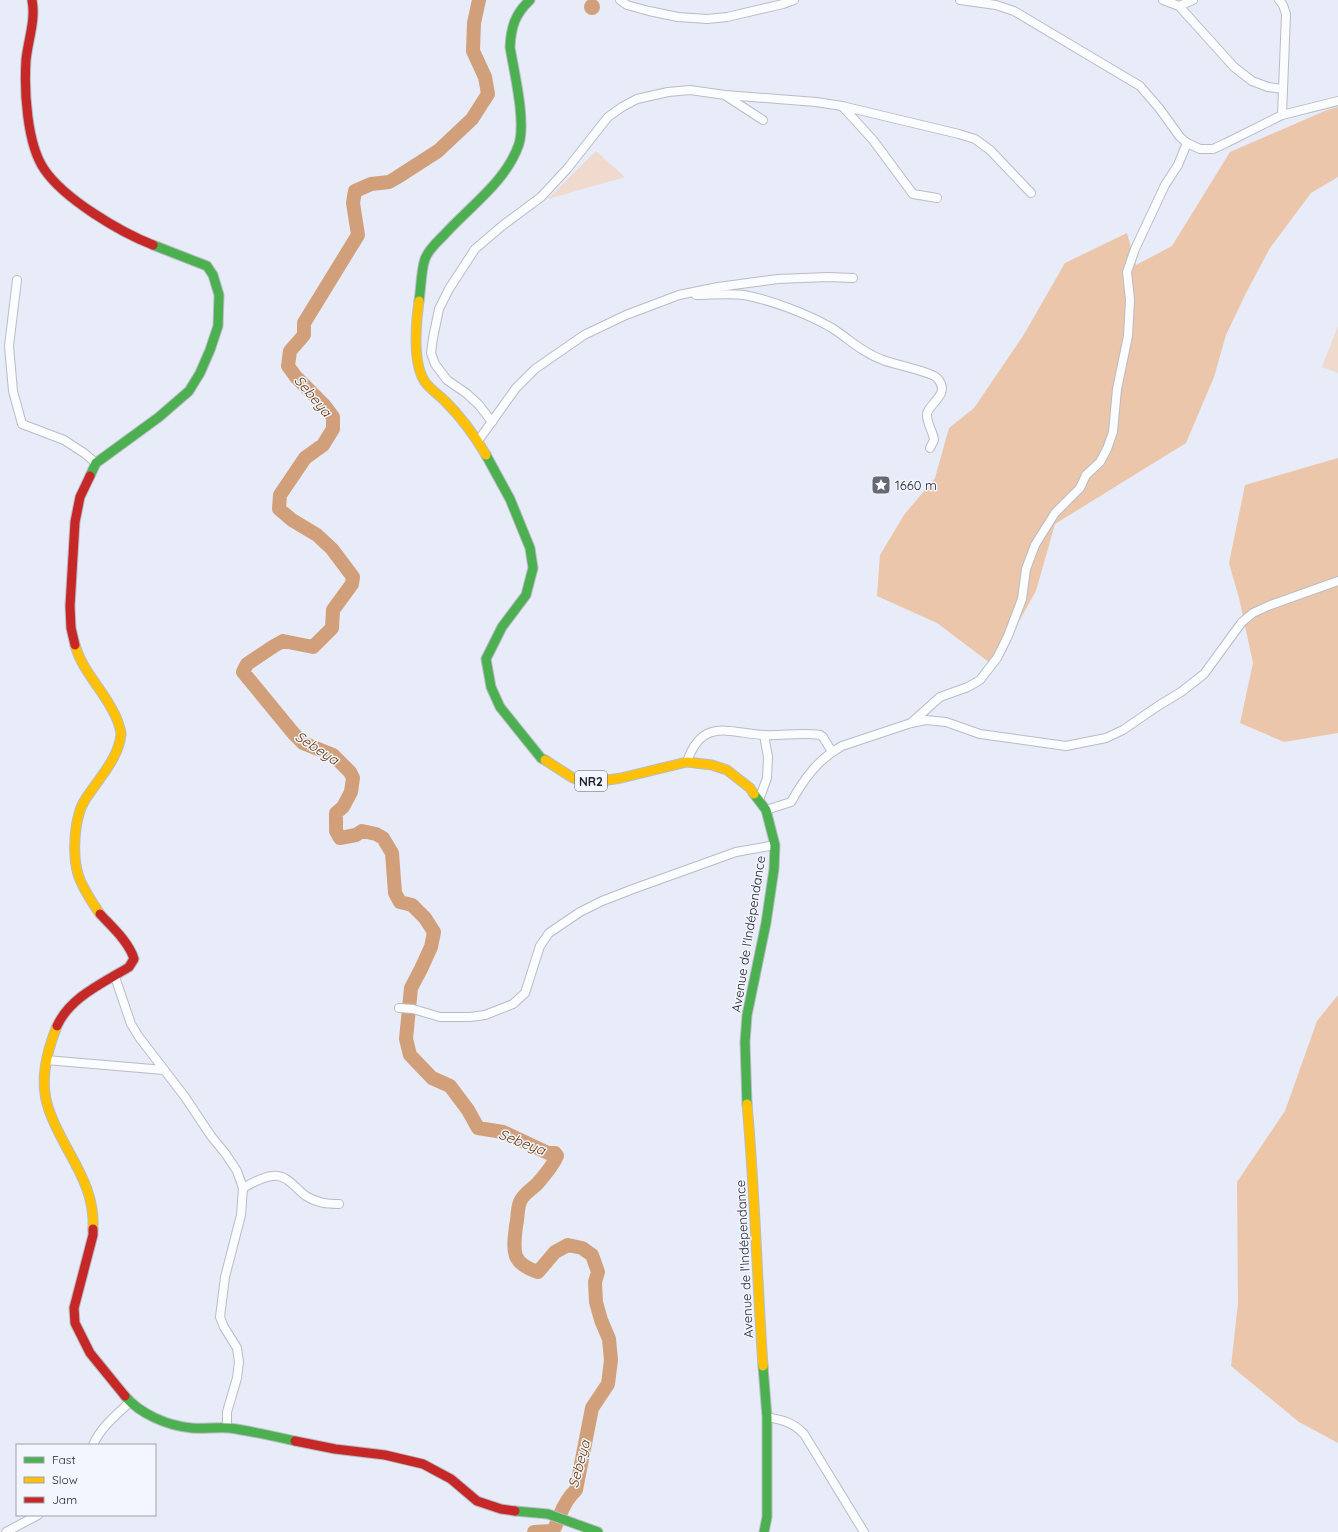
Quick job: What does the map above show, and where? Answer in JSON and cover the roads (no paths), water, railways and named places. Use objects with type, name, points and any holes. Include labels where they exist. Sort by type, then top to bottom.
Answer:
[{"type":"main road","points":[[32,0],[34,10],[26,60],[26,106],[35,150],[44,169],[60,187],[87,209],[138,240],[206,266],[213,276],[219,295],[218,326],[200,373],[189,391],[159,417],[96,463],[80,497],[75,522],[70,606],[71,628],[76,648],[87,670],[114,711],[121,732],[119,745],[112,762],[87,797],[79,813],[75,838],[75,853],[78,875],[88,897],[100,914],[124,941],[132,952],[134,959],[129,967],[74,1002],[61,1018],[50,1043],[46,1060],[44,1078],[46,1105],[53,1121],[81,1172],[91,1201],[94,1216],[93,1235],[74,1308],[75,1323],[90,1353],[130,1402],[156,1419],[191,1428],[227,1428],[250,1431],[336,1449],[385,1455],[423,1464],[451,1479],[477,1501],[502,1509],[548,1514],[598,1532]]},
{"type":"main road","name":"Avenue de l'Indépendance","points":[[530,0],[517,12],[512,24],[510,35],[510,47],[521,125],[519,143],[511,161],[492,188],[457,220],[425,258],[418,308],[416,350],[418,368],[426,382],[446,402],[478,441],[495,469],[525,532],[530,548],[533,568],[526,595],[502,627],[486,659],[491,687],[500,707],[541,758],[573,778],[595,782],[621,778],[687,762],[712,765],[727,770],[750,788],[766,810],[775,845],[774,869],[766,922],[750,1000],[745,1042],[746,1092],[753,1168],[759,1307],[767,1417],[767,1510],[764,1532]]},
{"type":"street","points":[[620,0],[627,5],[678,17],[707,19],[727,17],[794,0]]},
{"type":"street","points":[[960,0],[996,6],[1014,11],[1140,86],[1180,136],[1187,143],[1200,149],[1213,149],[1282,115],[1338,101]]},
{"type":"street","points":[[1163,0],[1179,6],[1234,67],[1252,81],[1268,87],[1282,89]]},
{"type":"street","points":[[1179,6],[1193,0]]},
{"type":"street","points":[[1279,0],[1286,14],[1282,115]]},
{"type":"street","points":[[492,422],[479,405],[466,393],[447,380],[435,364],[431,353],[439,309],[449,288],[475,249],[502,226],[541,197],[567,169],[608,117],[622,107],[638,99],[668,92],[690,90],[725,95],[816,102],[842,106],[975,139],[990,150],[1031,193]]},
{"type":"street","points":[[725,95],[763,120]]},
{"type":"street","points":[[842,106],[873,140],[913,194],[937,198]]},
{"type":"street","points":[[911,723],[940,697],[980,680],[997,658],[1008,636],[1022,599],[1026,569],[1035,545],[1054,513],[1080,488],[1086,475],[1100,462],[1107,449],[1113,432],[1117,388],[1128,336],[1130,300],[1127,272],[1135,249],[1165,185],[1178,165],[1187,143]]},
{"type":"street","points":[[478,441],[516,388],[535,369],[584,335],[626,315],[679,295],[718,287],[778,279],[828,277],[853,278]]},
{"type":"street","points":[[17,280],[9,346],[13,391],[22,424],[64,440],[96,463]]},
{"type":"street","points":[[679,295],[742,295],[762,300],[794,310],[831,328],[860,349],[882,360],[930,373],[938,378],[941,387],[941,394],[928,410],[926,415],[934,440],[930,448]]},
{"type":"street","points":[[766,810],[791,802],[809,773],[832,752],[842,746],[911,723],[926,720],[939,721],[980,734],[1066,746],[1106,738],[1123,730],[1181,692],[1204,674],[1242,622],[1253,613],[1268,606],[1338,581]]},
{"type":"street","points":[[687,762],[691,750],[699,740],[708,733],[720,730],[764,735],[820,734],[832,752]]},
{"type":"street","points":[[759,800],[767,778],[768,757],[764,735]]},
{"type":"street","points":[[405,1008],[440,1017],[470,1017],[484,1015],[513,1004],[526,993],[540,946],[549,933],[580,912],[602,901],[736,852],[775,845]]},
{"type":"street","points":[[114,977],[131,1024],[211,1136],[225,1153],[236,1171],[243,1188],[241,1215],[225,1277],[220,1317],[224,1327],[237,1348],[239,1362],[237,1378],[227,1412],[227,1428]]},
{"type":"street","points":[[46,1060],[164,1070]]},
{"type":"street","points":[[243,1188],[258,1180],[273,1175],[285,1178],[314,1200],[324,1204],[339,1204]]},
{"type":"street","points":[[93,1444],[98,1434],[130,1402]]},
{"type":"street","points":[[767,1417],[797,1426],[804,1434],[864,1532]]},
{"type":"street","points":[[6,1532],[36,1516]]},
{"type":"waterway","name":"Sebeya","points":[[479,0],[474,23],[473,51],[485,77],[488,94],[472,119],[438,151],[389,182],[371,184],[355,191],[353,203],[358,235],[304,323],[304,335],[290,351],[288,366],[296,377],[324,405],[333,417],[333,429],[323,445],[305,458],[280,495],[279,509],[292,520],[317,535],[332,549],[353,577],[352,584],[333,610],[332,628],[313,647],[283,641],[247,664],[243,672],[303,743],[333,755],[350,772],[353,778],[351,792],[343,807],[336,813],[336,831],[340,838],[356,835],[362,831],[376,834],[383,838],[392,853],[395,893],[400,902],[412,905],[425,918],[434,932],[431,947],[411,988],[406,1039],[410,1055],[432,1078],[450,1086],[468,1110],[478,1128],[503,1132],[548,1153],[555,1153],[557,1156],[537,1184],[521,1199],[514,1243],[518,1260],[529,1269],[538,1272],[555,1252],[568,1245],[582,1248],[592,1255],[598,1272],[595,1282],[596,1302],[601,1320],[609,1339],[611,1360],[608,1384],[592,1408],[576,1490],[566,1502],[556,1526],[552,1531],[534,1532]]},
{"type":"place","name":"1660 m","points":[[881,485]]}]
